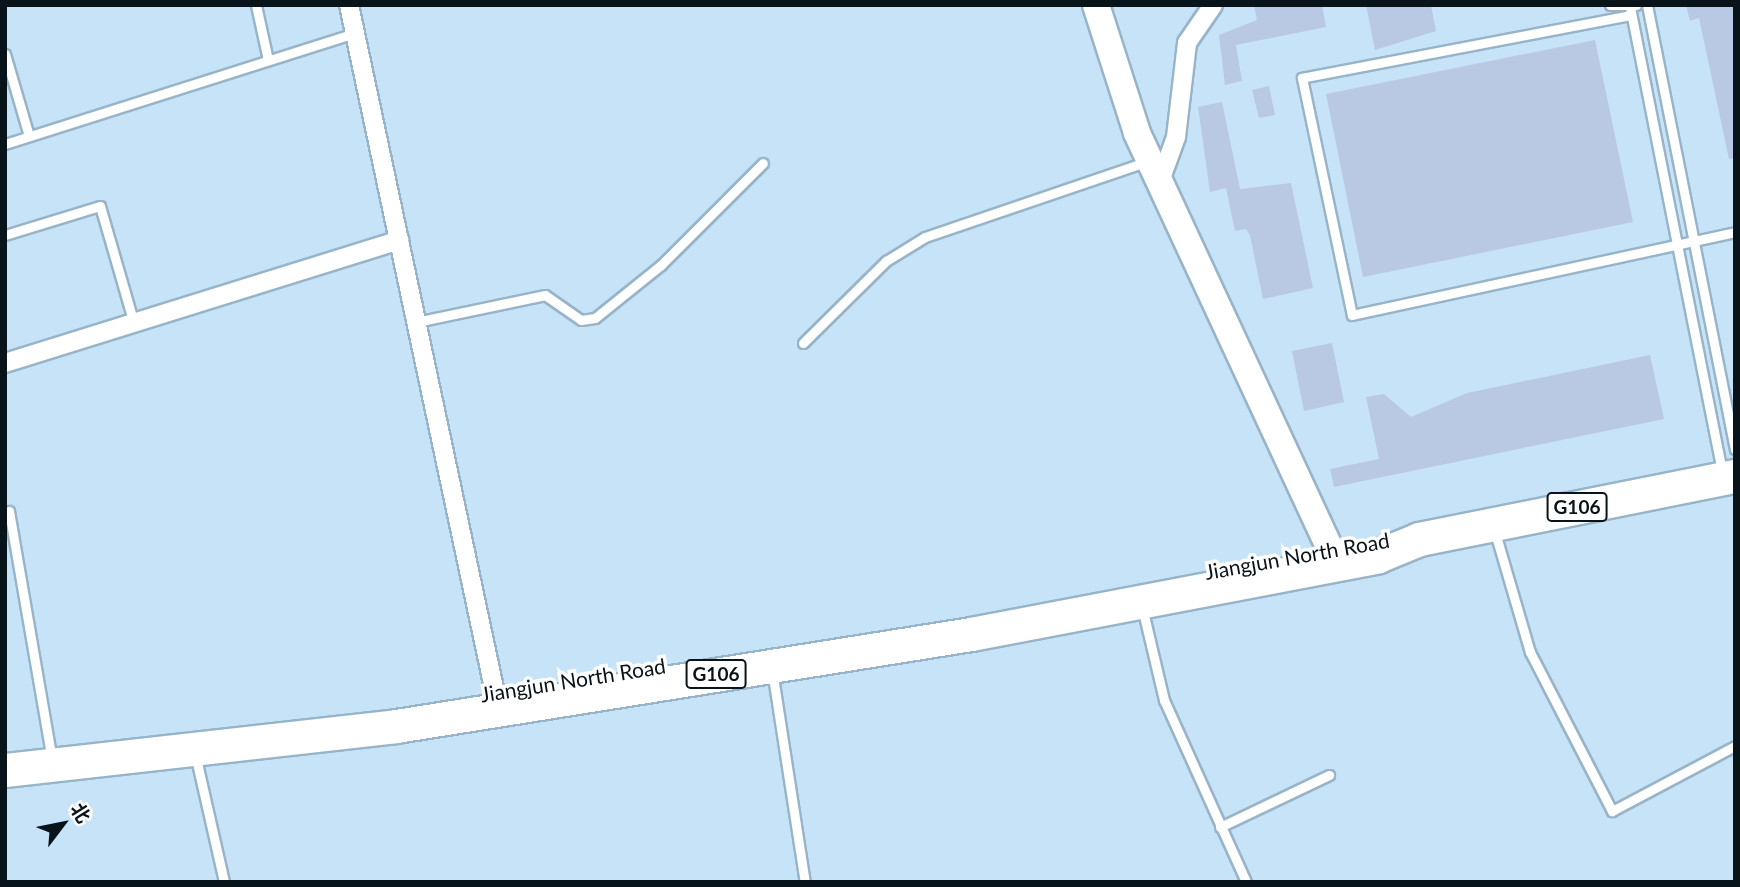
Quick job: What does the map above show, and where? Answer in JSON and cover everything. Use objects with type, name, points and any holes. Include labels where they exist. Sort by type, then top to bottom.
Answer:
[{"type":"highway","name":"G106","points":[[1419,539],[1731,468]]},
{"type":"highway","name":"Jiangjun North Road","points":[[5,753],[495,694],[968,617],[1330,548],[1419,539]]},
{"type":"highway","name":"Jiangjun North Road","points":[[5,771],[396,726],[771,665],[1140,601],[1378,556],[1419,539]]},
{"type":"main road","points":[[1096,5],[1155,171],[1330,548]]},
{"type":"street","points":[[349,5],[495,694]]},
{"type":"street","points":[[1155,171],[1176,136],[1187,43],[1213,5]]},
{"type":"street","points":[[5,363],[133,320],[399,240]]},
{"type":"lane","points":[[256,5],[268,60]]},
{"type":"lane","points":[[1610,5],[1632,9]]},
{"type":"lane","points":[[1647,5],[1695,240],[1731,468]]},
{"type":"lane","points":[[1632,9],[1302,78],[1352,314],[1735,232]]},
{"type":"lane","points":[[1632,9],[1678,243],[1731,468]]},
{"type":"lane","points":[[5,144],[355,33]]},
{"type":"lane","points":[[5,54],[29,136]]},
{"type":"lane","points":[[416,322],[545,295],[580,320],[595,318],[661,265],[763,163]]},
{"type":"lane","points":[[803,343],[886,261],[925,237],[1155,171]]},
{"type":"lane","points":[[5,234],[100,206],[133,320]]},
{"type":"lane","points":[[9,511],[50,748]]},
{"type":"lane","points":[[1493,524],[1530,652],[1612,811],[1735,746]]},
{"type":"lane","points":[[1140,601],[1164,701],[1246,882]]},
{"type":"lane","points":[[771,665],[805,882]]},
{"type":"lane","points":[[195,749],[206,825],[224,882]]},
{"type":"lane","points":[[1220,827],[1329,775]]},
{"type":"building","points":[[1254,5],[1322,5],[1326,27],[1236,45],[1242,81],[1225,85],[1219,35],[1257,20]]},
{"type":"building","points":[[1366,5],[1431,5],[1436,31],[1375,50]]},
{"type":"building","points":[[1686,5],[1735,5],[1735,158],[1729,159],[1699,18],[1690,21]]},
{"type":"building","points":[[1595,40],[1633,222],[1363,277],[1326,94]]},
{"type":"building","points":[[1269,86],[1275,115],[1259,118],[1252,90]]},
{"type":"building","points":[[1222,102],[1240,189],[1291,183],[1313,288],[1263,299],[1250,235],[1246,229],[1235,231],[1226,188],[1210,192],[1198,107]]},
{"type":"building","points":[[1332,343],[1344,402],[1304,411],[1292,351]]},
{"type":"building","points":[[1650,355],[1664,419],[1334,487],[1330,469],[1379,459],[1366,397],[1384,394],[1411,417],[1467,393]]}]
